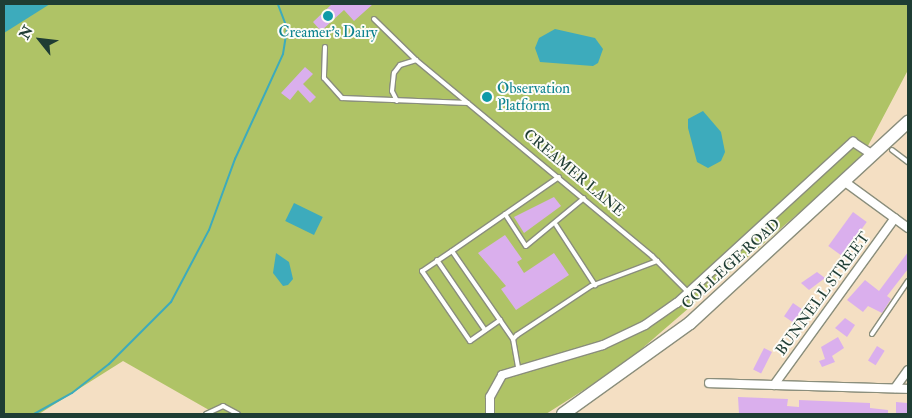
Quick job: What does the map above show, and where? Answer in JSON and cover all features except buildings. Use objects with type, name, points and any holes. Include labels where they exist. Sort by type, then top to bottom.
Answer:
[{"type":"main road","name":"COLLEGE ROAD","points":[[562,414],[668,342],[845,182],[908,122]]},
{"type":"street","points":[[490,414],[490,397],[496,381],[518,367],[622,337],[654,319],[688,292],[853,142],[873,155]]},
{"type":"street","points":[[845,182],[908,228]]},
{"type":"street","name":"BUNNELL STREET","points":[[774,385],[895,218]]},
{"type":"street","points":[[896,388],[908,370]]},
{"type":"street","points":[[709,383],[908,389]]},
{"type":"lane","name":"CREAMER LANE","points":[[374,18],[416,60],[584,198],[657,261],[688,292]]},
{"type":"lane","points":[[325,46],[324,78],[342,98],[468,103]]},
{"type":"lane","points":[[397,101],[392,91],[394,73],[416,60]]},
{"type":"lane","points":[[892,150],[908,162]]},
{"type":"lane","points":[[500,320],[470,340],[422,271],[559,177]]},
{"type":"lane","points":[[505,214],[526,246],[556,225],[584,198]]},
{"type":"lane","points":[[556,225],[595,285]]},
{"type":"lane","points":[[452,251],[512,339],[518,367]]},
{"type":"lane","points":[[437,260],[485,330]]},
{"type":"lane","points":[[512,339],[595,285],[657,261]]},
{"type":"lane","points":[[872,334],[908,281]]},
{"type":"lane","points":[[206,414],[223,406],[238,414]]},
{"type":"green space","points":[[4,4],[908,4],[908,70],[861,159],[623,365],[546,414],[216,414],[123,361],[39,414],[4,414]]},
{"type":"water","points":[[4,4],[50,4],[4,33]]},
{"type":"water","points":[[555,29],[595,38],[603,49],[598,63],[593,66],[540,62],[535,48],[539,38]]},
{"type":"water","points":[[703,111],[721,132],[725,152],[721,161],[708,168],[697,162],[688,128],[688,119]]},
{"type":"water","points":[[294,203],[323,217],[314,235],[285,221]]},
{"type":"water","points":[[276,253],[289,262],[293,279],[288,285],[283,286],[273,273]]},
{"type":"waterway","points":[[34,414],[72,393],[109,364],[171,302],[209,230],[235,159],[283,54],[287,28],[278,4]]},
{"type":"place","name":"Creamer's Dairy","points":[[328,16]]},
{"type":"place","name":"Observation Platform","points":[[487,97]]}]
